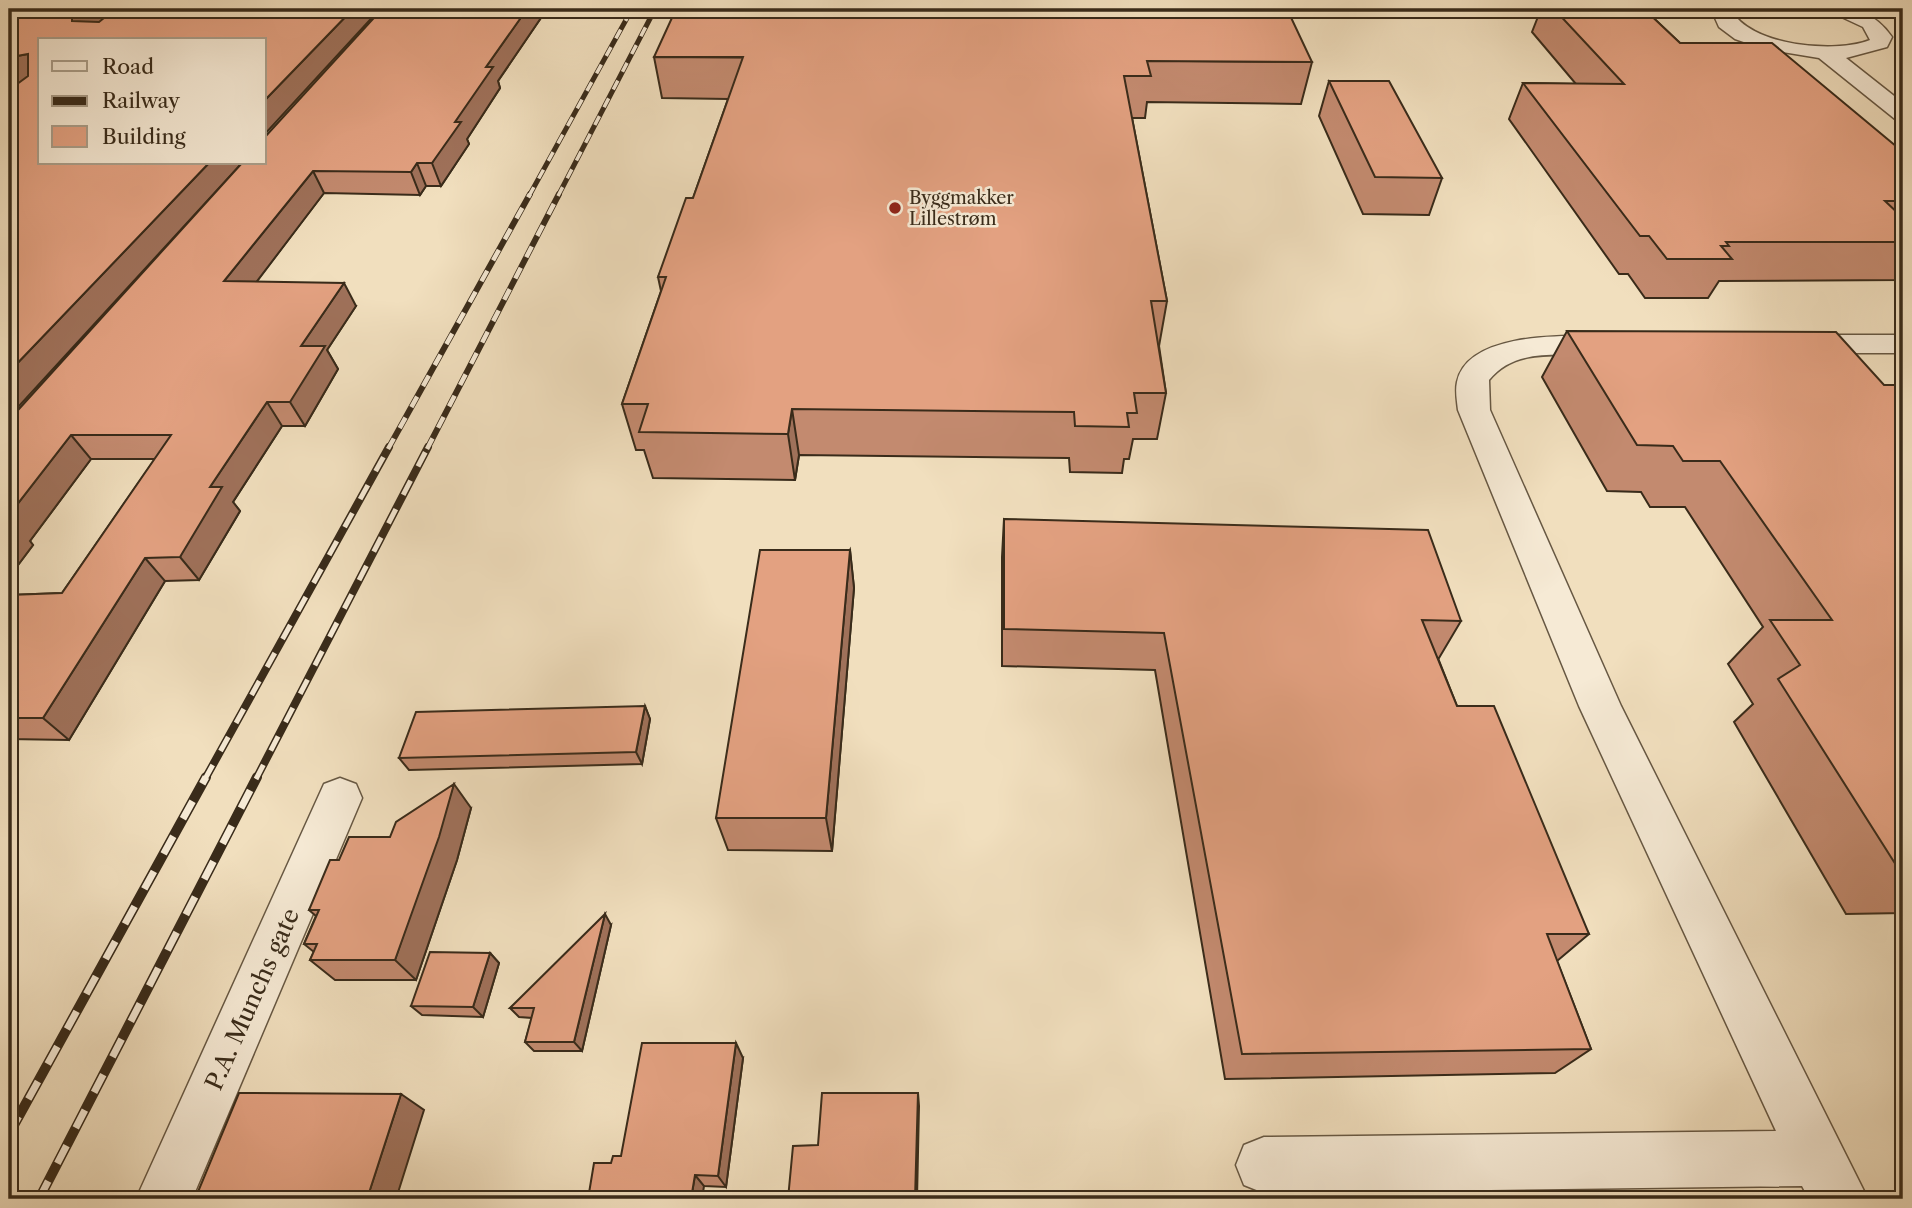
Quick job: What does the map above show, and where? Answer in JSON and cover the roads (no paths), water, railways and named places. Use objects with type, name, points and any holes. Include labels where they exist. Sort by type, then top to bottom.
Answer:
[{"type":"street","points":[[1721,9],[1726,21],[1749,36],[1785,48],[1827,54],[1862,52],[1880,43],[1881,37],[1870,23],[1840,9]]},
{"type":"street","points":[[1827,54],[1903,114]]},
{"type":"street","points":[[1752,345],[1903,344]]},
{"type":"street","points":[[1264,1165],[1829,1179],[1600,706],[1474,410],[1472,380],[1486,361],[1533,346],[1643,345]]},
{"type":"street","name":"P.A. Munchs gate","points":[[163,1199],[340,799]]},
{"type":"railway","points":[[529,196],[632,9]]},
{"type":"railway","points":[[558,196],[655,9]]},
{"type":"railway","points":[[388,449],[530,194]]},
{"type":"railway","points":[[427,449],[559,194]]},
{"type":"railway","points":[[205,779],[389,447]]},
{"type":"railway","points":[[256,779],[428,447]]},
{"type":"railway","points":[[9,1134],[206,777]]},
{"type":"railway","points":[[39,1199],[257,777]]},
{"type":"place","name":"Byggmakker Lillestrøm","points":[[895,208]]}]
